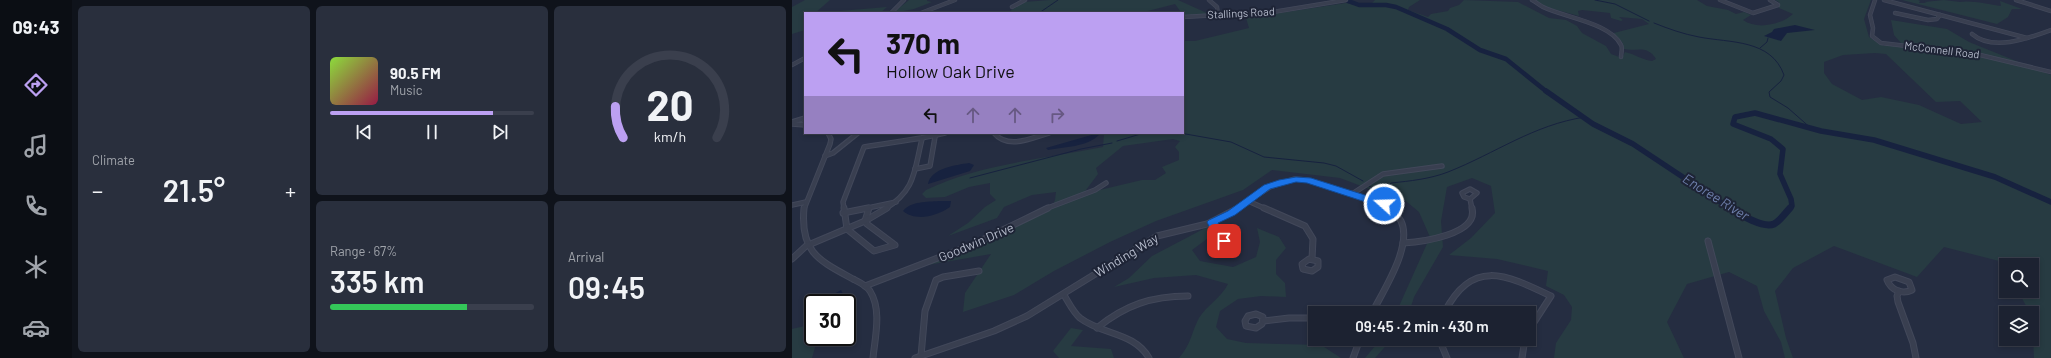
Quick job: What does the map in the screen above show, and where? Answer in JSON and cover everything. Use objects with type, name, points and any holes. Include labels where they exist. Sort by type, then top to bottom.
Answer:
[{"type":"street","points":[[892,12],[904,0]]},
{"type":"street","points":[[924,12],[955,0]]},
{"type":"street","points":[[1012,7],[1025,0]]},
{"type":"street","points":[[1209,0],[1217,7],[1218,15]]},
{"type":"street","name":"Stallings Road","points":[[1184,17],[1273,12],[1346,0]]},
{"type":"street","points":[[1532,0],[1543,7],[1588,23],[1617,39],[1622,46],[1621,57]]},
{"type":"street","points":[[1720,0],[1753,13],[1778,5],[1770,0]]},
{"type":"street","name":"McConnell Road","points":[[1875,0],[1870,15],[1873,28],[1872,36],[1881,44],[1976,54],[2051,72]]},
{"type":"street","points":[[1884,0],[2027,38]]},
{"type":"street","points":[[2016,0],[2051,11]]},
{"type":"street","points":[[1895,13],[1928,20],[1937,19],[1940,15]]},
{"type":"street","points":[[1972,34],[1981,40],[1992,42],[2027,38],[2051,30]]},
{"type":"street","points":[[793,64],[804,58]]},
{"type":"street","points":[[792,123],[804,119]]},
{"type":"street","points":[[792,123],[804,125]]},
{"type":"street","points":[[828,134],[830,142],[806,202],[803,219],[806,246],[824,264],[866,286],[871,294],[875,310],[876,330],[873,358]]},
{"type":"street","points":[[825,156],[833,153],[857,134]]},
{"type":"street","points":[[865,221],[894,245],[874,251],[847,229],[843,213],[843,202],[864,147],[935,137],[942,134]]},
{"type":"street","points":[[995,134],[1000,140],[1011,142],[1045,134]]},
{"type":"street","points":[[915,169],[930,166],[935,137]]},
{"type":"street","points":[[792,259],[806,246],[865,221],[897,202],[911,186],[922,139]]},
{"type":"street","points":[[1352,194],[1374,178],[1383,174],[1442,166]]},
{"type":"street","name":"Winding Way","points":[[915,358],[1013,323],[1064,294],[1157,236],[1172,230],[1212,222],[1231,213],[1271,185],[1296,179],[1308,180],[1379,202],[1394,211],[1402,224],[1404,243]]},
{"type":"street","name":"Goodwin Drive","points":[[866,286],[974,244],[1012,227],[1037,212],[1095,190],[1106,183]]},
{"type":"street","points":[[1375,306],[1404,243],[1435,240],[1456,232],[1470,217],[1472,204],[1470,199]]},
{"type":"street","points":[[1248,201],[1305,226],[1313,239],[1312,259]]},
{"type":"street","points":[[792,205],[806,202]]},
{"type":"street","points":[[843,213],[897,202]]},
{"type":"street","points":[[865,221],[869,208]]},
{"type":"street","points":[[1212,222],[1221,242]]},
{"type":"street","points":[[1708,241],[1739,358]]},
{"type":"street","points":[[921,356],[925,311],[936,280],[943,277],[979,271]]},
{"type":"street","points":[[1447,306],[1450,299],[1459,290],[1476,277],[1484,274],[1524,284],[1551,296],[1536,319]]},
{"type":"street","points":[[1895,277],[1904,279],[1912,287],[1910,292],[1899,291],[1890,285],[1887,280],[1889,278],[1895,277]]},
{"type":"street","points":[[1899,291],[1897,296],[1898,302],[1913,343],[1916,358]]},
{"type":"street","points":[[1064,294],[1076,315],[1097,328],[1136,342],[1146,350],[1149,358]]},
{"type":"street","points":[[1097,328],[1118,311],[1136,303],[1160,296],[1188,296]]},
{"type":"street","points":[[1264,320],[1308,318]]},
{"type":"street","points":[[1352,358],[1357,346]]},
{"type":"street","points":[[1442,346],[1447,358]]},
{"type":"street","points":[[1522,358],[1525,346]]},
{"type":"shaded area","points":[[805,0],[830,0],[816,12],[804,12],[804,30],[792,34],[792,7]]},
{"type":"shaded area","points":[[909,0],[927,0],[932,2],[914,9],[894,12]]},
{"type":"shaded area","points":[[1050,0],[1178,0],[1209,14],[1184,15],[1184,12],[1181,12],[1175,4],[1144,12],[1009,12],[1024,2]]},
{"type":"shaded area","points":[[1375,0],[1420,0],[1409,7],[1408,10],[1428,17],[1431,14],[1448,11],[1450,8],[1459,5],[1464,0],[1518,2],[1549,18],[1566,20],[1577,26],[1582,33],[1606,46],[1611,54],[1622,58],[1625,52],[1652,61],[1656,59],[1653,54],[1645,50],[1624,49],[1622,42],[1610,34],[1649,24],[1642,19],[1619,17],[1623,20],[1621,21],[1611,18],[1610,13],[1582,10],[1578,11],[1579,16],[1546,7],[1535,0],[1697,0],[1707,6],[1728,10],[1736,14],[1744,12],[1751,15],[1743,20],[1749,23],[1755,25],[1769,25],[1782,21],[1793,14],[1779,8],[1779,2],[1775,0],[1871,0],[1864,19],[1869,37],[1884,46],[1901,43],[1894,35],[1891,20],[1947,29],[1969,42],[2051,75],[2051,358],[2034,358],[2033,346],[2039,346],[2039,306],[2026,306],[2022,298],[2039,298],[2039,258],[1999,258],[1999,261],[1944,247],[1917,277],[1834,246],[1793,268],[1775,291],[1786,338],[1793,358],[1785,358],[1781,342],[1764,311],[1757,286],[1729,272],[1687,284],[1667,322],[1684,358],[1554,358],[1556,343],[1571,320],[1572,307],[1564,295],[1546,286],[1548,271],[1497,259],[1449,255],[1471,238],[1495,213],[1491,186],[1472,178],[1447,187],[1441,221],[1443,247],[1414,297],[1411,306],[1399,306],[1430,237],[1419,212],[1401,197],[1369,189],[1340,178],[1272,170],[1243,190],[1156,221],[1110,242],[1054,271],[1014,295],[963,312],[965,293],[991,254],[922,266],[1014,228],[1052,207],[1056,192],[1032,195],[1004,207],[997,218],[948,236],[968,223],[985,207],[996,200],[990,194],[990,183],[969,187],[945,197],[926,198],[922,194],[926,190],[947,181],[990,168],[1103,147],[1104,134],[1184,134],[1184,41],[1195,41],[1249,28],[1246,18],[1346,3],[1359,6],[1370,5]],"holes":[[[1875,53],[1886,54],[1936,102],[1960,101],[1982,122],[1961,124],[1919,105],[1881,97],[1862,100],[1832,84],[1824,73],[1824,62],[1843,55]],[[1173,139],[1180,141],[1175,147],[1179,152],[1179,160],[1162,167],[1166,173],[1155,180],[1142,180],[1083,194],[1098,174],[1096,168],[1123,146]]]},
{"type":"shaded area","points":[[1902,0],[1918,0],[1920,1],[1919,3],[1944,0],[1980,2],[2001,6],[2000,1],[2022,9],[2012,9],[2008,17],[1997,24]]},
{"type":"shaded area","points":[[887,7],[881,12],[827,12]]},
{"type":"shaded area","points":[[1211,225],[1215,233],[1192,250],[1200,261],[1233,267],[1256,257],[1260,242],[1257,228],[1279,237],[1286,248],[1276,260],[1276,274],[1285,283],[1286,297],[1261,296],[1238,299],[1220,311],[1216,327],[1227,339],[1246,343],[1323,346],[1341,358],[1179,358],[1189,343],[1199,318],[1222,294],[1228,284],[1196,275],[1154,278],[1114,287],[1129,278],[1152,256]]},
{"type":"shaded area","points":[[804,326],[804,346],[815,346],[812,358],[792,358],[792,329]]},
{"type":"shaded area","points":[[1071,328],[1083,330],[1071,346],[1111,349],[1114,358],[1059,358],[1053,351]]},
{"type":"shaded area","points":[[1375,346],[1386,346],[1375,358],[1365,358]]},
{"type":"water","points":[[1795,25],[1815,30],[1787,33],[1781,41],[1764,36],[1772,32],[1774,29]]},
{"type":"water","points":[[1095,134],[1099,135],[1082,144],[1048,150],[1046,148]]},
{"type":"water","points":[[969,163],[974,165],[970,171],[928,184],[934,174],[939,171],[951,166]]},
{"type":"water","points":[[951,201],[950,207],[933,215],[920,217],[903,211],[910,205]]},
{"type":"water","points":[[841,290],[843,294],[834,294]]},
{"type":"waterway","points":[[1040,12],[1058,0]]},
{"type":"waterway","points":[[1595,0],[1615,4],[1649,21]]},
{"type":"waterway","name":"Enoree River","points":[[1348,1],[1359,5],[1386,5],[1396,7],[1447,29],[1480,50],[1506,59],[1547,92]]},
{"type":"waterway","points":[[1654,23],[1693,36],[1748,45],[1760,49],[1770,55],[1778,63],[1784,75],[1781,81],[1769,92],[1770,97],[1788,108],[1813,130]]},
{"type":"waterway","points":[[1760,48],[1767,42],[1768,38]]},
{"type":"waterway","name":"Enoree River","points":[[1546,91],[1593,124],[1633,144],[1731,209]]},
{"type":"waterway","name":"Enoree River","points":[[1790,208],[1792,206],[1791,199],[1780,174],[1783,149],[1771,139],[1733,124],[1735,117],[1755,113],[1821,131],[1874,140],[1995,177],[2051,202]]},
{"type":"waterway","points":[[1369,186],[1378,191],[1388,188],[1391,183],[1420,179],[1448,172],[1548,126],[1585,117]]},
{"type":"waterway","points":[[1117,141],[1141,134]]},
{"type":"waterway","points":[[1184,134],[1231,142],[1264,157],[1324,163],[1336,166],[1363,181]]},
{"type":"waterway","points":[[970,178],[1081,149],[1112,143]]},
{"type":"waterway","name":"Enoree River","points":[[1729,208],[1758,223],[1769,225],[1778,221],[1790,208]]},
{"type":"route","points":[[1224,241],[1221,242],[1212,222],[1231,213],[1262,190],[1277,183],[1296,179],[1308,180],[1384,204]]}]
